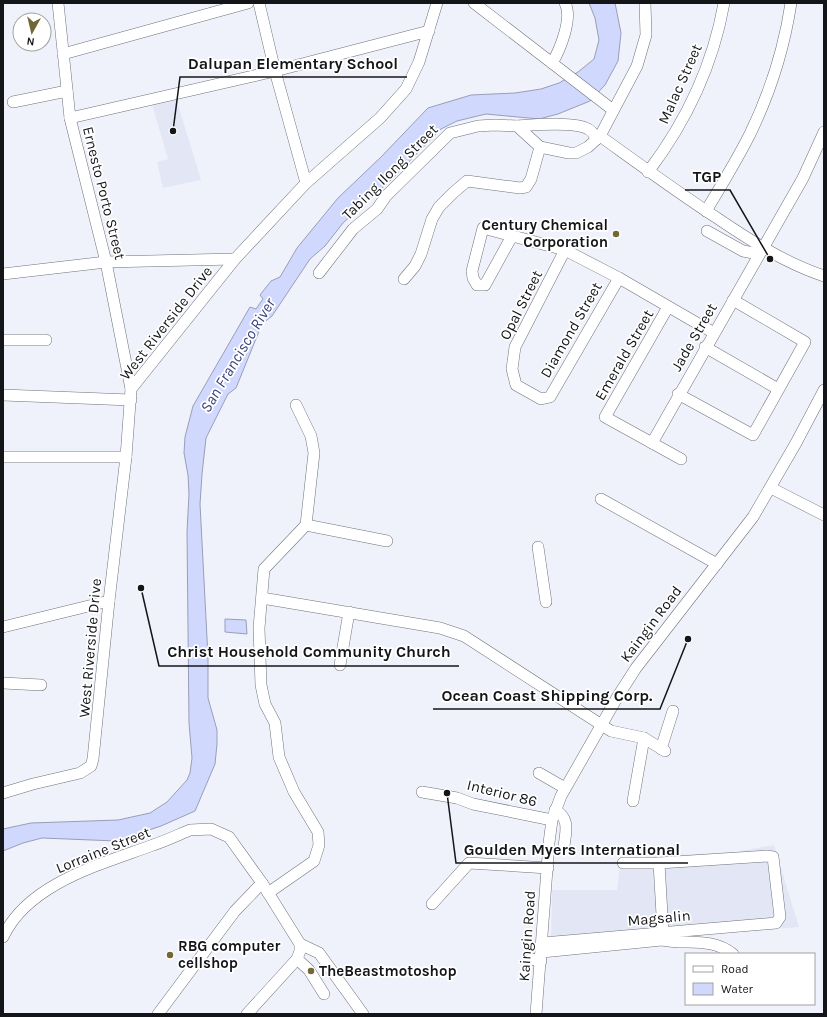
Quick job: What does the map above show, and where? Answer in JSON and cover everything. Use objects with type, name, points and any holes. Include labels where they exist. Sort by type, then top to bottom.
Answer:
[{"type":"street","name":"Ernesto Porto Street","points":[[58,3],[70,118],[106,262],[131,395]]},
{"type":"street","points":[[64,54],[248,3]]},
{"type":"street","points":[[259,3],[275,71],[306,183]]},
{"type":"street","name":"West Riverside Drive","points":[[3,793],[32,784],[80,774],[91,766],[95,750],[109,601],[126,457],[131,395],[235,259],[306,183],[380,118],[406,89],[419,62],[438,3]]},
{"type":"street","points":[[474,3],[613,110]]},
{"type":"street","points":[[552,63],[563,43],[567,11],[565,3]]},
{"type":"street","points":[[517,126],[540,146],[569,153],[576,153],[588,147],[599,137],[637,66],[646,35],[645,3]]},
{"type":"street","name":"Malac Street","points":[[648,172],[680,125],[696,93],[717,37],[724,3]]},
{"type":"street","points":[[706,211],[750,135],[767,96],[780,57],[791,3]]},
{"type":"street","points":[[70,118],[275,71],[429,31]]},
{"type":"street","points":[[13,102],[68,91]]},
{"type":"street","name":"Tabing Ilong Street","points":[[319,273],[353,229],[377,209],[386,196],[450,133],[478,126],[495,125],[517,126],[554,124],[588,129],[760,250]]},
{"type":"street","name":"Jade Street","points":[[652,442],[760,250],[803,178],[824,132]]},
{"type":"street","points":[[404,279],[415,266],[421,254],[434,215],[453,193],[467,181],[520,188],[526,187],[531,179],[540,146]]},
{"type":"street","points":[[512,236],[485,285],[477,285],[472,275],[484,228],[565,250],[619,278],[714,333]]},
{"type":"street","points":[[707,231],[742,251],[760,250],[824,276]]},
{"type":"street","name":"Opal Street","points":[[550,397],[541,399],[516,385],[512,369],[515,347],[565,250]]},
{"type":"street","points":[[3,274],[106,262],[235,259]]},
{"type":"street","name":"Diamond Street","points":[[550,397],[619,278]]},
{"type":"street","points":[[678,394],[753,435],[804,342],[733,300]]},
{"type":"street","name":"Emerald Street","points":[[652,442],[605,417],[668,307]]},
{"type":"street","points":[[3,340],[46,340]]},
{"type":"street","points":[[705,347],[778,389]]},
{"type":"street","name":"Kaingin Road","points":[[536,1014],[539,954],[553,815],[565,788],[636,668],[753,517],[771,488],[824,390]]},
{"type":"street","points":[[3,395],[131,395]]},
{"type":"street","points":[[268,893],[314,861],[319,845],[318,832],[294,792],[279,757],[275,723],[265,704],[261,685],[259,628],[264,569],[306,525],[314,454],[311,436],[296,405]]},
{"type":"street","points":[[652,442],[681,459]]},
{"type":"street","points":[[3,457],[126,457]]},
{"type":"street","points":[[771,488],[824,515]]},
{"type":"street","points":[[601,499],[716,564]]},
{"type":"street","points":[[306,525],[388,541]]},
{"type":"street","points":[[538,547],[546,602]]},
{"type":"street","points":[[3,627],[109,601]]},
{"type":"street","points":[[261,604],[349,612],[440,628],[464,636],[602,726],[616,733],[644,738],[663,750],[673,711]]},
{"type":"street","points":[[340,665],[349,612]]},
{"type":"street","points":[[3,683],[41,685]]},
{"type":"street","points":[[633,801],[644,738]]},
{"type":"street","points":[[539,773],[565,788]]},
{"type":"street","name":"Interior 86","points":[[422,792],[457,798],[473,804],[553,815]]},
{"type":"street","points":[[553,815],[561,813],[565,818],[566,826],[564,846]]},
{"type":"street","name":"Lorraine Street","points":[[3,937],[6,930],[31,901],[66,878],[190,830],[211,829],[229,837],[262,882]]},
{"type":"street","name":"Magsalin","points":[[539,954],[663,932],[778,922],[780,917],[773,857],[768,856],[659,863]]},
{"type":"street","points":[[432,904],[470,862],[548,868]]},
{"type":"street","points":[[623,863],[659,863],[663,932]]},
{"type":"street","points":[[158,1014],[235,911],[262,882],[297,940],[300,951],[297,959],[247,1014]]},
{"type":"street","points":[[297,940],[318,953],[330,967],[344,990],[363,1014]]},
{"type":"street","points":[[539,954],[662,940],[678,943],[710,942],[722,946],[732,953]]},
{"type":"street","points":[[297,959],[309,970],[324,994]]},
{"type":"shaded area","points":[[176,98],[201,180],[163,188],[157,162],[168,159],[152,104]]},
{"type":"shaded area","points":[[774,845],[799,927],[551,946],[552,890],[617,890],[621,858],[735,852]]},
{"type":"water","name":"San Francisco River","points":[[589,3],[615,3],[621,33],[618,61],[605,85],[590,101],[558,114],[539,119],[486,114],[457,121],[441,129],[391,180],[343,223],[325,246],[310,259],[272,316],[262,324],[236,388],[228,394],[206,438],[200,504],[208,657],[208,698],[217,730],[217,744],[215,764],[195,811],[161,826],[116,841],[42,838],[23,843],[3,851],[3,829],[31,823],[118,820],[150,813],[167,802],[187,780],[190,773],[192,758],[189,723],[187,532],[189,494],[188,475],[184,453],[185,437],[193,406],[250,307],[256,309],[263,299],[260,295],[271,281],[280,277],[297,248],[338,198],[381,157],[428,108],[471,95],[515,93],[541,89],[559,83],[578,72],[594,59],[599,40],[595,18]]},
{"type":"water","points":[[225,619],[246,620],[247,634],[225,632]]},
{"type":"place","name":"Dalupan Elementary School","points":[[173,131]]},
{"type":"place","name":"Century Chemical Corporation","points":[[616,234]]},
{"type":"place","name":"TGP","points":[[770,259]]},
{"type":"place","name":"Christ Household Community Church","points":[[141,588]]},
{"type":"place","name":"Ocean Coast Shipping Corp.","points":[[688,639]]},
{"type":"place","name":"Goulden Myers International","points":[[447,793]]},
{"type":"place","name":"RBG computer cellshop","points":[[170,955]]},
{"type":"place","name":"TheBeastmotoshop","points":[[311,971]]}]
